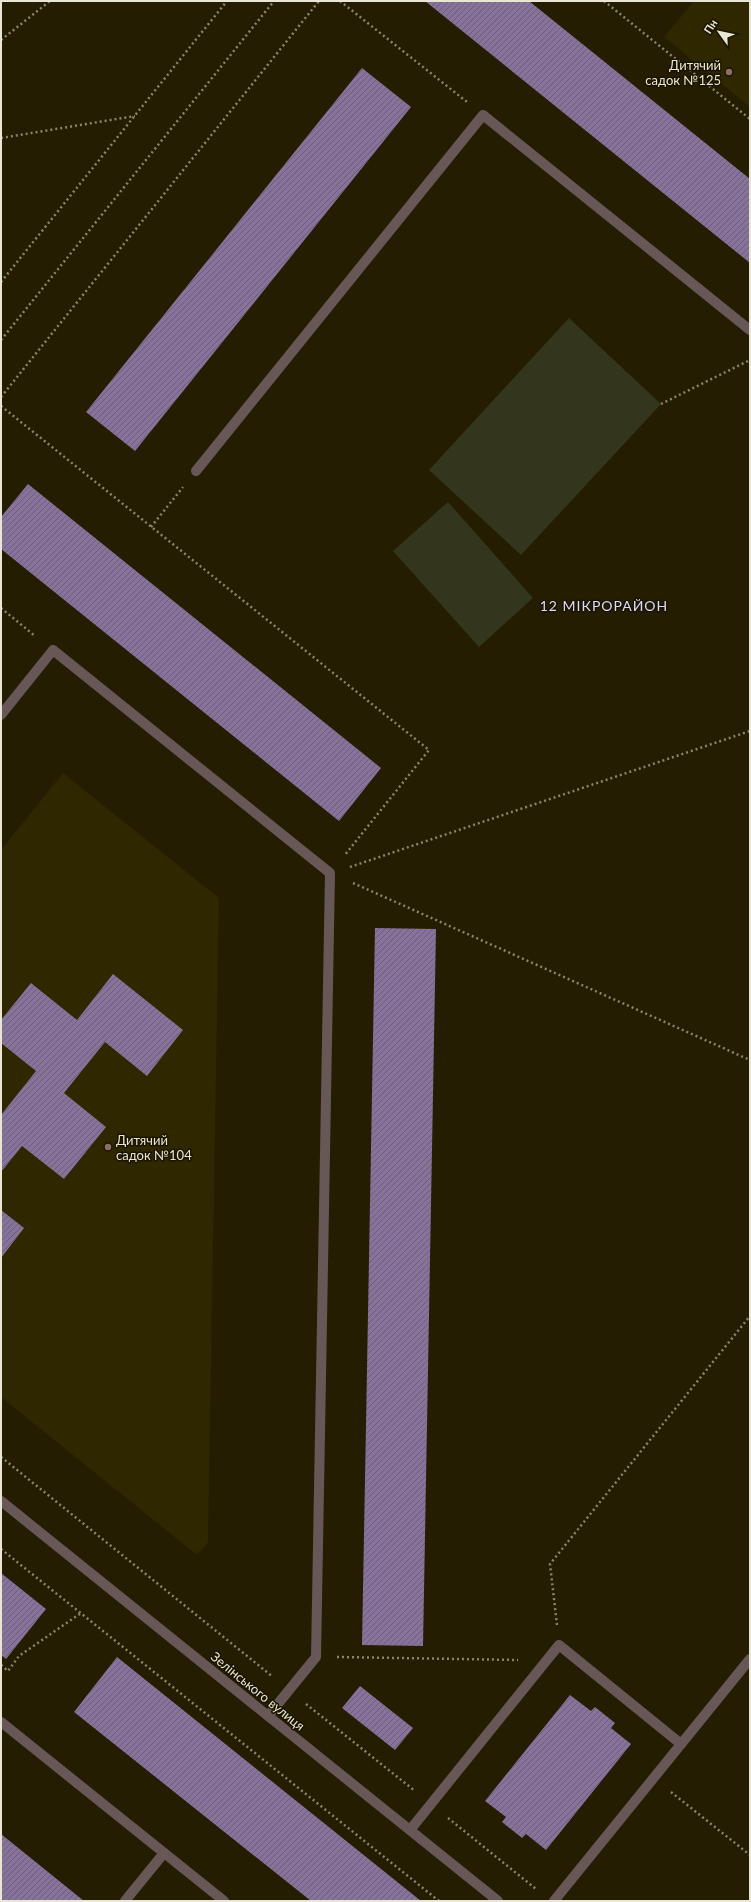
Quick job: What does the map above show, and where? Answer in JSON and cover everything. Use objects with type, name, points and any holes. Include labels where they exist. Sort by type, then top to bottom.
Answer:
[{"type":"street","points":[[196,471],[483,115],[750,330]]},
{"type":"street","points":[[1,715],[53,650],[330,873],[316,1657],[268,1716]]},
{"type":"street","name":"Зелінського вулиця","points":[[1,1501],[498,1901]]},
{"type":"street","points":[[410,1830],[559,1645],[682,1744]]},
{"type":"street","points":[[554,1901],[750,1659]]},
{"type":"street","points":[[1,1722],[224,1901]]},
{"type":"street","points":[[125,1901],[164,1853]]},
{"type":"path","points":[[1,40],[50,1]]},
{"type":"path","points":[[1,282],[227,1]]},
{"type":"path","points":[[1,340],[274,1]]},
{"type":"path","points":[[1,397],[319,1]]},
{"type":"path","points":[[340,1],[483,115]]},
{"type":"path","points":[[604,1],[750,119]]},
{"type":"path","points":[[1,138],[135,116]]},
{"type":"path","points":[[661,404],[750,360]]},
{"type":"path","points":[[1,406],[429,750],[330,873]]},
{"type":"path","points":[[151,527],[196,471]]},
{"type":"path","points":[[1,608],[53,650]]},
{"type":"path","points":[[330,873],[750,732]]},
{"type":"path","points":[[330,873],[750,1060]]},
{"type":"path","points":[[559,1645],[550,1564],[750,1316]]},
{"type":"path","points":[[1,1549],[439,1901]]},
{"type":"path","points":[[1,1665],[8,1671],[19,1656],[81,1613]]},
{"type":"path","points":[[316,1657],[546,1660]]},
{"type":"path","points":[[654,1778],[750,1855]]},
{"type":"shaded area","name":"Дитячий садок №125","points":[[694,1],[750,1],[750,107],[664,37]]},
{"type":"shaded area","name":"Дитячий садок №104","points":[[63,773],[219,898],[208,1542],[197,1555],[1,1397],[1,850]]},
{"type":"green space","points":[[569,318],[661,404],[521,555],[429,470]]},
{"type":"green space","points":[[448,502],[533,598],[479,647],[393,551]]},
{"type":"building","points":[[425,1],[529,1],[750,179],[750,263]]},
{"type":"building","points":[[362,68],[411,107],[135,451],[86,412]]},
{"type":"building","points":[[28,484],[381,768],[339,821],[1,549],[1,517]]},
{"type":"building","points":[[375,928],[436,929],[423,1646],[362,1645]]},
{"type":"building","points":[[113,974],[183,1030],[147,1076],[105,1042],[64,1093],[106,1127],[64,1179],[22,1146],[1,1172],[1,1115],[36,1071],[1,1043],[1,1020],[31,983],[77,1020]]},
{"type":"building","points":[[1,1210],[24,1228],[1,1258]]},
{"type":"building","points":[[1,1573],[46,1609],[6,1659],[1,1655]]},
{"type":"building","points":[[117,1657],[421,1901],[311,1901],[74,1712]]},
{"type":"building","points":[[360,1686],[413,1728],[395,1750],[342,1708]]},
{"type":"building","points":[[570,1695],[591,1711],[595,1707],[615,1723],[611,1728],[631,1744],[546,1850],[526,1834],[522,1838],[502,1822],[506,1817],[485,1801]]},
{"type":"building","points":[[1,1834],[84,1901],[1,1901]]},
{"type":"place","name":"Дитячий садок №125","points":[[729,72]]},
{"type":"place","name":"Дитячий садок №104","points":[[108,1147]]},
{"type":"district","name":"12 МІКРОРАЙОН","points":[[604,606]]}]
